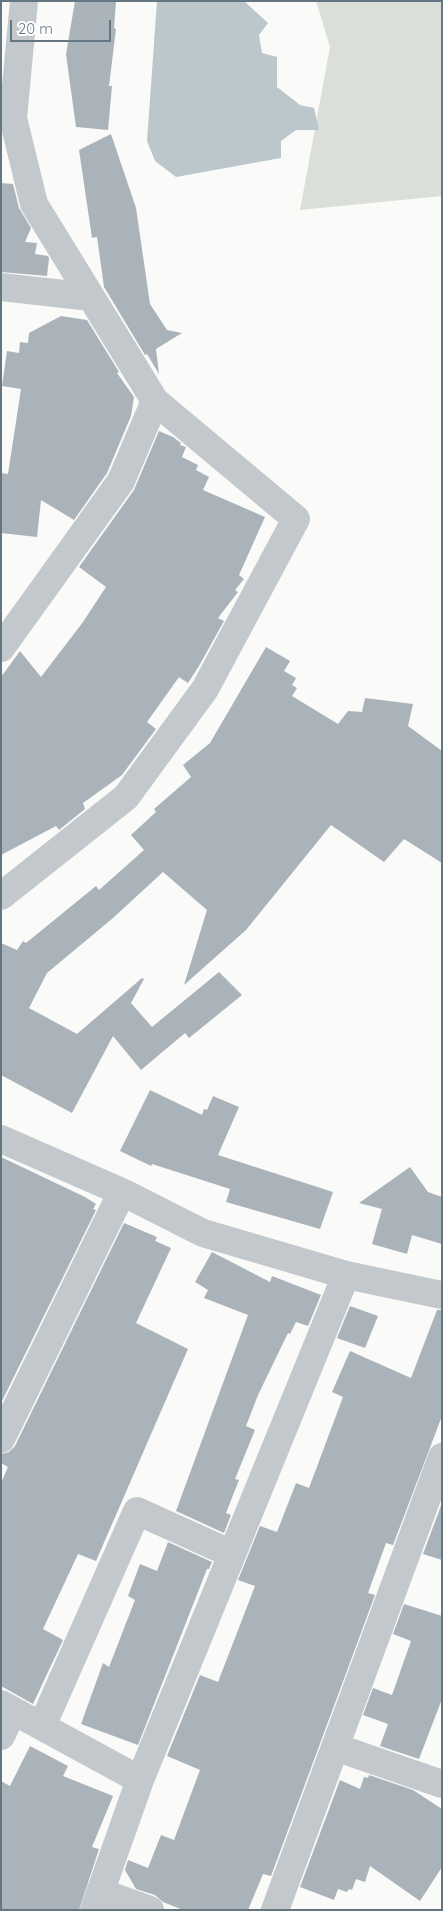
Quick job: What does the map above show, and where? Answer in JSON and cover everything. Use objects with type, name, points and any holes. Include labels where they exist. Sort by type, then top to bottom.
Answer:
[{"type":"street","points":[[1,896],[126,797],[205,689],[296,519],[156,401],[34,204],[7,118],[24,1]]},
{"type":"street","points":[[1,287],[91,297]]},
{"type":"street","points":[[1,648],[121,481],[156,401]]},
{"type":"street","points":[[1,1139],[122,1192],[203,1233],[346,1275],[442,1295]]},
{"type":"street","points":[[1,1439],[122,1192]]},
{"type":"street","points":[[150,1910],[97,1901],[140,1780],[346,1275]]},
{"type":"street","points":[[275,1910],[442,1457]]},
{"type":"street","points":[[42,1726],[136,1511],[232,1554]]},
{"type":"street","points":[[1,1736],[7,1708],[140,1780]]},
{"type":"street","points":[[335,1747],[442,1784]]},
{"type":"shaded area","points":[[157,1],[244,1],[268,23],[259,35],[262,53],[277,57],[277,87],[300,105],[314,108],[319,130],[296,130],[281,141],[281,158],[176,177],[155,161],[147,141]]},
{"type":"shaded area","points":[[316,1],[442,1],[442,196],[300,210],[330,47]]},
{"type":"building","points":[[75,1],[116,1],[114,28],[116,29],[109,86],[112,86],[108,130],[76,127],[66,54]]},
{"type":"building","points":[[111,134],[136,208],[150,304],[167,330],[182,333],[156,349],[159,374],[147,354],[145,355],[104,287],[97,237],[92,238],[79,150]]},
{"type":"building","points":[[1,183],[13,184],[19,208],[31,228],[25,242],[37,243],[35,254],[48,256],[47,276],[1,272]]},
{"type":"building","points":[[61,316],[87,320],[119,372],[117,373],[134,397],[131,416],[107,473],[74,520],[41,500],[37,537],[1,533],[1,473],[8,474],[21,389],[2,386],[7,351],[19,353],[20,342],[28,343],[29,333]]},
{"type":"building","points":[[159,431],[173,437],[181,443],[180,445],[186,447],[182,457],[198,465],[196,470],[209,477],[203,490],[265,517],[239,575],[244,579],[235,590],[238,592],[218,618],[224,621],[199,666],[188,683],[179,677],[147,722],[156,729],[122,775],[83,803],[85,809],[59,830],[56,826],[1,855],[1,677],[20,651],[41,677],[83,622],[106,587],[79,567],[134,490]]},
{"type":"building","points":[[266,647],[290,661],[284,671],[296,678],[292,685],[297,688],[292,696],[338,724],[348,711],[362,712],[365,698],[413,704],[408,726],[442,751],[442,863],[404,839],[384,862],[331,825],[246,930],[184,985],[207,910],[163,872],[113,918],[47,973],[29,1008],[77,1034],[142,978],[144,979],[131,1003],[152,1027],[219,972],[242,995],[189,1038],[185,1033],[141,1070],[113,1036],[72,1113],[1,1075],[1,943],[17,950],[23,941],[26,943],[96,886],[99,890],[144,850],[131,835],[156,812],[154,809],[191,777],[183,765],[210,743]]},
{"type":"building","points":[[150,1090],[202,1115],[204,1109],[207,1110],[213,1096],[239,1107],[218,1155],[333,1192],[320,1229],[226,1202],[230,1189],[152,1164],[151,1166],[120,1151]]},
{"type":"building","points":[[1,1157],[85,1197],[96,1204],[93,1209],[96,1210],[1,1403]]},
{"type":"building","points":[[410,1167],[428,1192],[442,1197],[442,1244],[412,1235],[407,1254],[372,1244],[382,1209],[359,1203]]},
{"type":"building","points":[[124,1223],[157,1237],[155,1241],[171,1248],[136,1323],[188,1349],[96,1561],[78,1554],[43,1629],[63,1640],[33,1704],[1,1686],[1,1483],[8,1467],[1,1463],[1,1454],[9,1452],[15,1446]]},
{"type":"building","points":[[212,1252],[270,1282],[272,1276],[321,1295],[308,1326],[296,1322],[290,1334],[288,1333],[258,1395],[246,1426],[255,1430],[235,1479],[239,1480],[226,1513],[231,1515],[224,1533],[176,1511],[248,1315],[204,1298],[208,1290],[195,1282]]},
{"type":"building","points":[[350,1306],[378,1316],[365,1348],[337,1338]]},
{"type":"building","points":[[437,1310],[442,1310],[442,1416],[393,1545],[386,1543],[368,1593],[375,1595],[271,1876],[263,1874],[248,1910],[183,1910],[163,1902],[155,1895],[136,1889],[125,1870],[128,1860],[148,1868],[161,1835],[174,1840],[200,1770],[167,1756],[200,1675],[218,1682],[255,1586],[238,1580],[260,1526],[277,1532],[296,1483],[309,1488],[343,1397],[332,1392],[350,1351],[411,1378]]},
{"type":"building","points":[[442,1503],[442,1560],[423,1554]]},
{"type":"building","points":[[168,1542],[212,1562],[209,1569],[207,1569],[138,1745],[81,1724],[103,1663],[109,1667],[135,1600],[128,1596],[140,1564],[157,1571]]},
{"type":"building","points":[[404,1604],[442,1616],[442,1699],[419,1759],[380,1746],[388,1724],[363,1715],[373,1688],[392,1695],[411,1641],[393,1634]]},
{"type":"building","points":[[30,1746],[68,1766],[63,1776],[113,1796],[92,1847],[99,1849],[79,1910],[1,1910],[1,1781],[10,1786]]},
{"type":"building","points":[[369,1775],[413,1790],[442,1809],[442,1867],[420,1901],[370,1866],[365,1882],[356,1879],[352,1890],[349,1889],[347,1892],[338,1889],[334,1900],[300,1887],[340,1780],[360,1789],[364,1777],[368,1778]]}]
